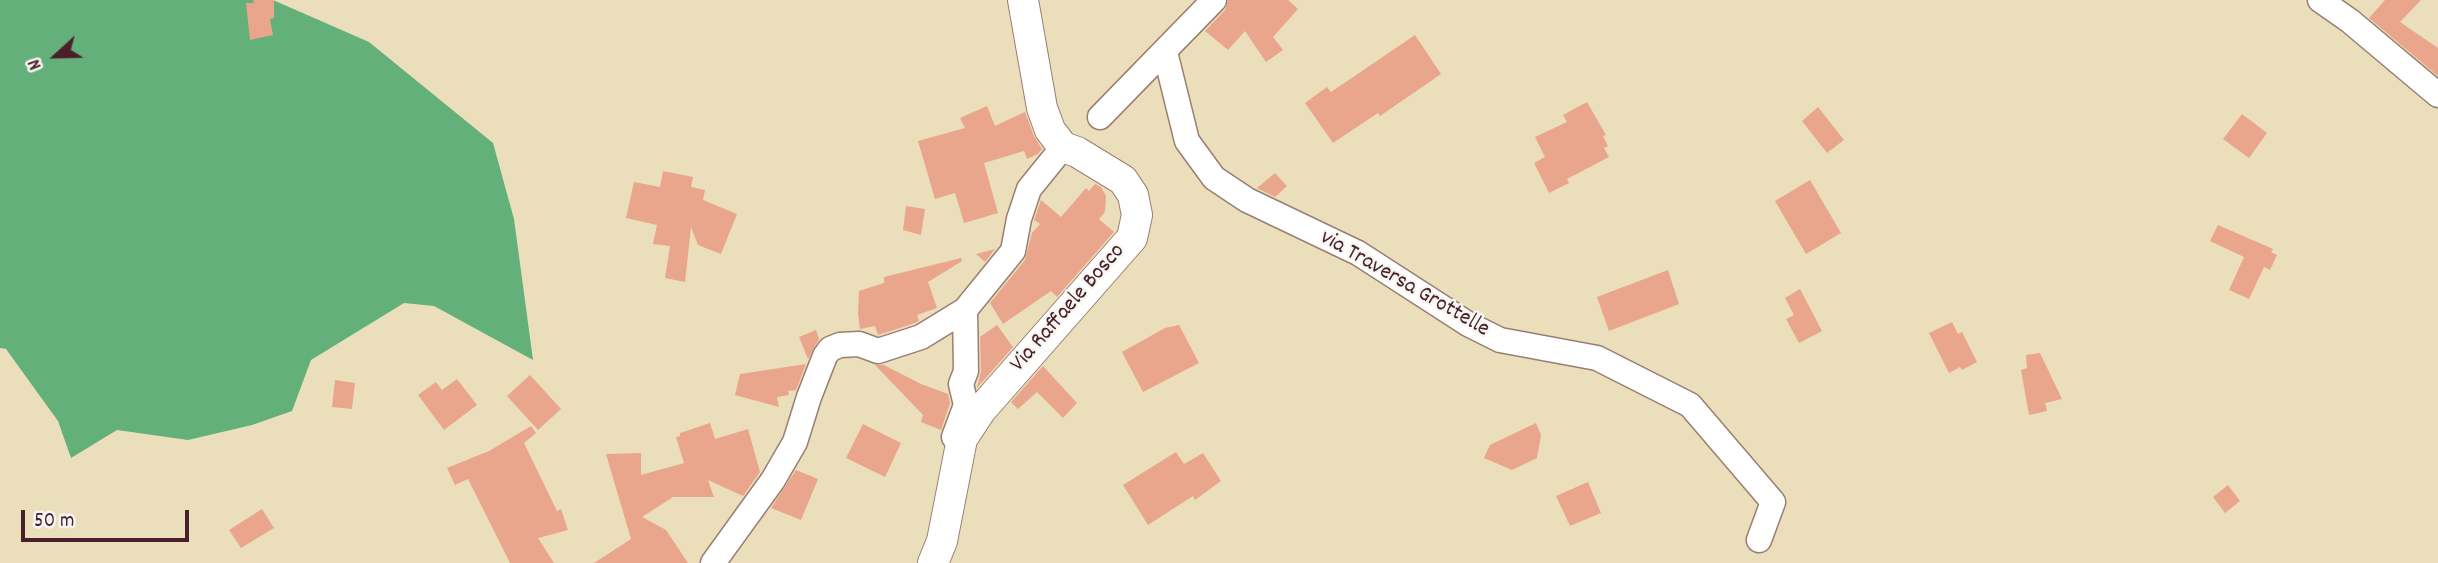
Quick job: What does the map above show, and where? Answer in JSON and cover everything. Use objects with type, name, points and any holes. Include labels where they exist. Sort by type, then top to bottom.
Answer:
[{"type":"street","points":[[713,563],[773,480],[795,442],[809,397],[830,349],[840,345],[859,344],[878,351],[920,337],[965,310],[1013,251],[1019,219],[1030,189],[1063,147],[1049,130],[1042,107],[1023,0]]},
{"type":"street","points":[[1100,117],[1214,0]]},
{"type":"street","points":[[2320,0],[2350,21],[2438,95]]},
{"type":"street","name":"via Traversa Grottelle","points":[[1165,52],[1188,141],[1214,178],[1247,200],[1358,253],[1468,324],[1500,340],[1597,358],[1690,405],[1773,502],[1759,540]]},
{"type":"street","name":"Via Raffaele Bosco","points":[[937,552],[962,439],[981,410],[1132,238],[1136,215],[1133,195],[1124,180],[1077,152],[1063,147]]},
{"type":"street","points":[[937,552],[952,442],[966,405],[961,384],[966,371],[965,310]]},
{"type":"green space","points":[[0,0],[273,0],[369,42],[493,143],[514,219],[533,360],[434,306],[404,303],[311,360],[292,411],[252,425],[188,440],[117,430],[71,458],[58,421],[6,349],[0,348]]},
{"type":"building","points":[[253,0],[274,0],[274,18],[270,19],[273,35],[250,40],[246,3],[254,3]]},
{"type":"building","points":[[1228,0],[1288,0],[1298,9],[1273,37],[1283,50],[1266,62],[1245,31],[1228,50],[1205,31],[1225,10]]},
{"type":"building","points":[[2385,0],[2421,0],[2400,22],[2438,48],[2438,76],[2369,18]]},
{"type":"building","points":[[1415,35],[1441,74],[1380,116],[1378,113],[1333,143],[1305,103],[1327,87],[1331,92]]},
{"type":"building","points":[[1587,102],[1606,135],[1603,136],[1608,146],[1604,148],[1609,157],[1567,179],[1569,183],[1549,193],[1534,163],[1545,157],[1535,137],[1567,122],[1563,115]]},
{"type":"building","points":[[987,106],[995,126],[1025,112],[1042,149],[1027,159],[1024,151],[984,163],[998,213],[964,223],[955,193],[935,199],[918,141],[965,128],[960,118]]},
{"type":"building","points":[[1818,107],[1844,140],[1827,153],[1802,121]]},
{"type":"building","points":[[2242,114],[2267,133],[2249,158],[2223,139]]},
{"type":"building","points":[[663,171],[693,177],[691,187],[705,190],[703,200],[737,214],[721,254],[698,245],[691,227],[685,282],[665,278],[670,246],[653,244],[657,225],[626,218],[634,182],[660,187]]},
{"type":"building","points":[[1275,173],[1287,186],[1275,197],[1257,188]]},
{"type":"building","points":[[1810,180],[1841,233],[1806,254],[1775,201]]},
{"type":"building","points":[[1095,184],[1101,187],[1106,196],[1105,212],[1099,219],[1114,232],[1057,297],[1051,291],[1003,324],[990,303],[1025,260],[1032,233],[1040,224],[1034,220],[1041,200],[1061,217],[1086,188],[1089,191]]},
{"type":"building","points":[[906,206],[925,209],[921,235],[903,230]]},
{"type":"building","points":[[2218,225],[2273,249],[2271,252],[2277,255],[2270,270],[2264,267],[2249,299],[2229,290],[2244,257],[2210,241]]},
{"type":"building","points":[[995,249],[985,262],[976,254]]},
{"type":"building","points":[[961,258],[962,261],[928,282],[937,308],[917,315],[919,321],[878,335],[875,326],[860,329],[859,291],[884,283],[884,277]]},
{"type":"building","points":[[1668,270],[1679,304],[1609,331],[1597,297]]},
{"type":"building","points":[[1800,289],[1822,331],[1799,343],[1786,319],[1794,315],[1785,298]]},
{"type":"building","points":[[1952,322],[1958,334],[1962,332],[1977,362],[1949,373],[1929,333]]},
{"type":"building","points":[[997,325],[1013,347],[977,388],[981,371],[980,337]]},
{"type":"building","points":[[1179,325],[1199,363],[1143,392],[1122,352],[1165,328]]},
{"type":"building","points":[[816,330],[819,339],[808,359],[799,337]]},
{"type":"building","points":[[2040,353],[2062,399],[2045,403],[2047,411],[2029,415],[2021,370],[2027,368],[2026,355]]},
{"type":"building","points":[[806,364],[796,390],[788,391],[789,395],[777,397],[779,407],[735,395],[740,374]]},
{"type":"building","points":[[875,365],[884,365],[948,394],[950,403],[941,430],[921,422],[923,415]]},
{"type":"building","points":[[1043,366],[1077,403],[1063,418],[1037,392],[1018,409],[1011,402]]},
{"type":"building","points":[[530,375],[561,409],[538,430],[507,396]]},
{"type":"building","points":[[457,379],[477,405],[444,430],[418,395],[436,382],[442,390]]},
{"type":"building","points":[[335,380],[355,383],[352,409],[332,407]]},
{"type":"building","points":[[710,423],[715,439],[748,429],[760,472],[743,496],[708,480],[714,497],[673,497],[642,517],[666,530],[688,563],[594,563],[631,539],[606,454],[641,453],[641,475],[684,463],[676,437],[680,436],[680,433]]},
{"type":"building","points":[[1536,423],[1541,435],[1537,458],[1512,470],[1484,458],[1490,445]]},
{"type":"building","points":[[863,424],[901,443],[885,477],[846,458]]},
{"type":"building","points":[[531,426],[536,433],[524,443],[557,511],[561,509],[568,530],[538,538],[554,563],[510,563],[468,479],[455,485],[447,468],[489,451]]},
{"type":"building","points":[[1176,452],[1184,464],[1203,453],[1221,481],[1195,500],[1193,496],[1148,525],[1123,485]]},
{"type":"building","points":[[796,470],[818,479],[801,520],[771,508]]},
{"type":"building","points":[[1588,482],[1601,513],[1570,526],[1556,496]]},
{"type":"building","points":[[2228,485],[2240,501],[2225,513],[2213,497]]},
{"type":"building","points":[[262,509],[274,528],[241,548],[229,530]]}]
